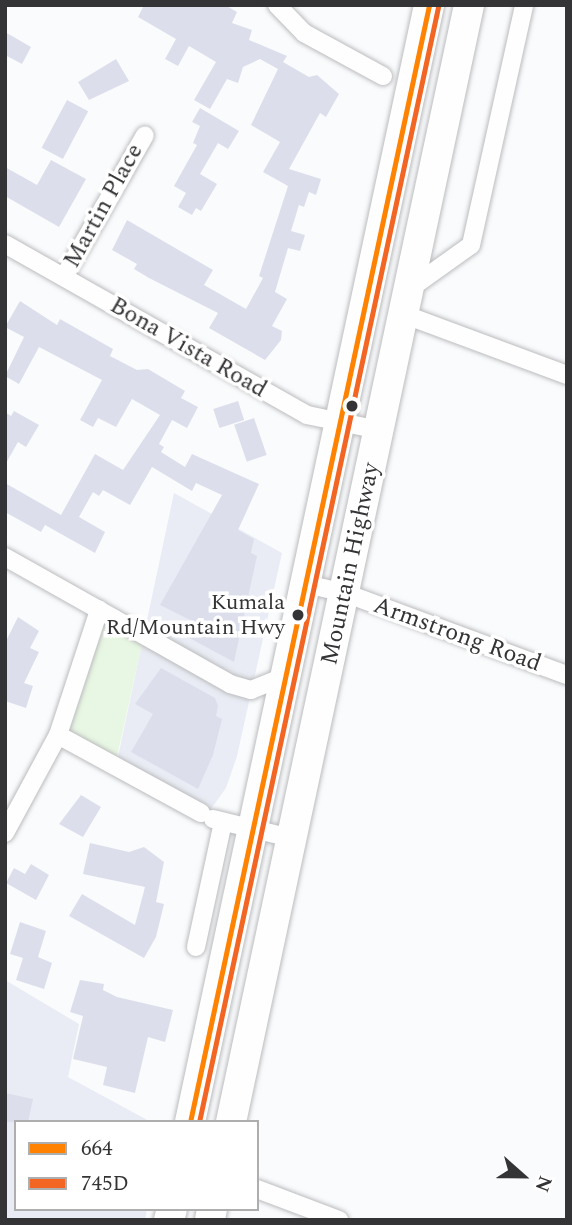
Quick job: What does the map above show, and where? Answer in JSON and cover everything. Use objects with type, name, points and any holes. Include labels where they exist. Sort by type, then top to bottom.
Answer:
[{"type":"main road","name":"Mountain Highway","points":[[190,1120],[429,5]]},
{"type":"main road","name":"Mountain Highway","points":[[231,1120],[469,5]]},
{"type":"street","points":[[277,5],[304,33],[383,76]]},
{"type":"street","points":[[524,5],[471,246],[405,302],[567,375]]},
{"type":"street","name":"Martin Place","points":[[64,277],[145,135]]},
{"type":"street","name":"Bona Vista Road","points":[[5,244],[296,410],[340,423],[379,430]]},
{"type":"street","points":[[5,557],[230,684],[251,690],[286,677]]},
{"type":"street","name":"Armstrong Road","points":[[306,584],[345,593],[567,675]]},
{"type":"street","points":[[5,833],[58,735],[99,610]]},
{"type":"street","points":[[58,735],[210,817],[291,838]]},
{"type":"street","points":[[195,947],[210,817]]},
{"type":"street","points":[[259,1189],[339,1220]]},
{"type":"shaded area","points":[[174,493],[282,553],[237,756],[226,788],[206,816],[116,766]]},
{"type":"shaded area","points":[[5,980],[79,1024],[68,1077],[147,1120],[14,1120],[14,1211],[147,1211],[145,1220],[5,1220]]},
{"type":"green space","points":[[99,610],[144,635],[115,766],[58,735]]},
{"type":"building","points":[[144,5],[225,5],[237,12],[232,23],[252,30],[249,40],[287,56],[283,62],[309,77],[317,75],[339,94],[326,117],[320,113],[289,169],[321,179],[316,195],[309,192],[304,207],[299,205],[291,231],[305,235],[300,251],[288,248],[275,292],[287,299],[272,326],[282,331],[281,340],[265,360],[209,328],[218,313],[149,278],[134,269],[137,264],[112,250],[127,220],[213,270],[204,285],[246,309],[263,278],[259,276],[288,186],[263,172],[280,142],[251,125],[278,69],[260,59],[243,67],[238,83],[227,79],[210,109],[194,100],[216,62],[189,46],[178,66],[165,59],[176,39],[138,17]]},
{"type":"building","points":[[5,32],[31,47],[22,64],[5,55]]},
{"type":"building","points":[[116,59],[129,81],[89,100],[78,82]]},
{"type":"building","points":[[67,100],[88,111],[63,159],[42,148]]},
{"type":"building","points":[[200,108],[239,131],[228,149],[218,143],[200,174],[217,184],[201,211],[196,208],[192,215],[178,207],[186,193],[174,186],[197,145],[193,143],[200,126],[192,122]]},
{"type":"building","points":[[51,160],[86,179],[59,227],[5,196],[5,167],[37,185]]},
{"type":"building","points":[[20,301],[57,325],[60,319],[113,349],[110,356],[137,370],[148,369],[185,391],[181,398],[198,407],[187,428],[172,420],[159,444],[164,447],[161,452],[185,467],[192,454],[259,484],[238,530],[254,539],[251,553],[257,556],[234,662],[182,634],[190,620],[160,605],[222,495],[196,483],[192,491],[152,467],[130,505],[103,490],[99,496],[93,492],[79,517],[105,532],[95,553],[45,525],[41,532],[5,512],[5,483],[61,515],[95,454],[123,470],[160,415],[132,399],[116,427],[98,418],[93,427],[80,420],[102,380],[39,347],[19,384],[5,376],[24,337],[5,327]]},
{"type":"building","points":[[238,401],[244,420],[219,428],[213,409]]},
{"type":"building","points":[[14,411],[39,425],[26,447],[18,442],[5,465],[5,412],[11,416]]},
{"type":"building","points":[[254,418],[267,455],[247,462],[234,425]]},
{"type":"building","points":[[18,617],[39,631],[30,648],[39,652],[24,683],[33,686],[26,708],[5,701],[5,643]]},
{"type":"building","points":[[161,668],[215,698],[218,706],[216,716],[222,719],[213,755],[198,789],[131,752],[153,714],[135,704]]},
{"type":"building","points":[[81,795],[101,807],[83,837],[59,824]]},
{"type":"building","points":[[90,843],[129,852],[144,847],[164,862],[156,902],[164,904],[156,937],[144,958],[69,916],[82,894],[135,925],[145,887],[83,874]]},
{"type":"building","points":[[31,864],[49,875],[36,900],[6,883],[14,868],[25,874]]},
{"type":"building","points":[[20,922],[46,931],[38,957],[52,963],[44,989],[16,980],[23,958],[10,954]]},
{"type":"building","points":[[80,980],[104,984],[103,990],[117,997],[173,1010],[165,1042],[148,1037],[135,1093],[103,1085],[107,1067],[73,1059],[83,1016],[70,1012]]},
{"type":"building","points":[[5,1093],[33,1099],[28,1120],[5,1122]]},
{"type":"transit line","name":"664","points":[[190,1120],[429,5]]},
{"type":"transit line","name":"745D","points":[[199,1120],[438,7]]},
{"type":"place","name":"Kumala Rd/Mountain Hwy","points":[[298,615]]}]
